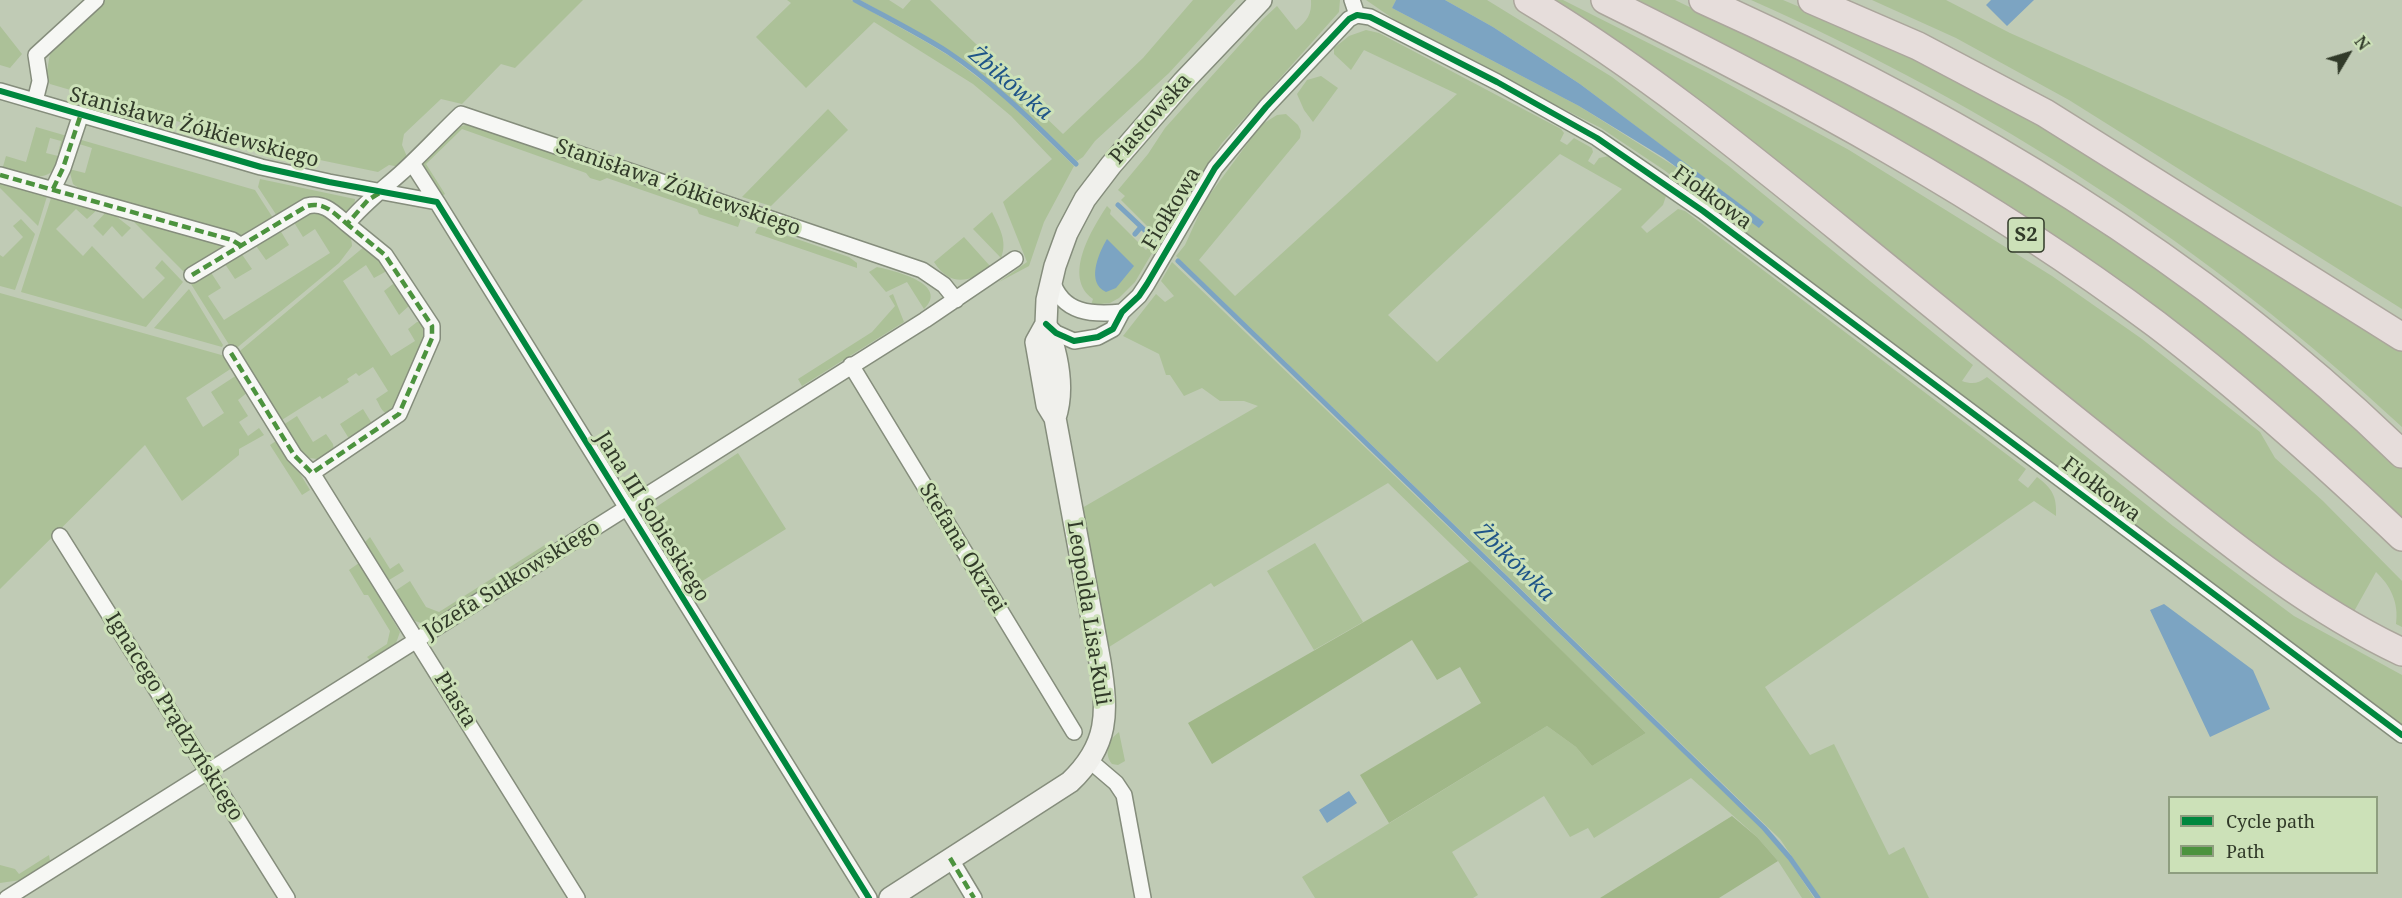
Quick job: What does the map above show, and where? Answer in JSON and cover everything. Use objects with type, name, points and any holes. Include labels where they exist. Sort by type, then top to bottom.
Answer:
[{"type":"highway","points":[[1528,0],[1623,62],[1736,144],[2013,370],[2254,561],[2343,622],[2402,652]]},
{"type":"highway","name":"S2","points":[[1605,0],[1730,61],[1843,123],[1953,188],[2077,268],[2223,376],[2288,430],[2402,537]]},
{"type":"highway","points":[[1703,0],[1863,76],[1997,149],[2065,191],[2236,311],[2319,380],[2402,454]]},
{"type":"highway","points":[[1812,0],[1918,46],[2045,113],[2402,337]]},
{"type":"street","points":[[35,101],[40,81],[36,55],[96,0]]},
{"type":"street","name":"Piastowska","points":[[1060,251],[1082,206],[1111,165],[1210,52],[1261,0]]},
{"type":"street","points":[[1352,0],[1357,15]]},
{"type":"street","name":"Fiołkowa","points":[[1046,324],[1062,336],[1074,341],[1085,340],[1109,331],[1122,312],[1139,296],[1147,284],[1215,168],[1266,107],[1349,19],[1357,15],[1370,17],[1497,82],[1597,138],[1626,158],[1702,211],[2402,735]]},
{"type":"street","name":"Stanisława Żółkiewskiego","points":[[0,91],[261,166],[381,192],[461,114],[922,270],[944,285],[956,300]]},
{"type":"street","points":[[53,189],[63,168],[81,114]]},
{"type":"street","name":"Jana III Sobieskiego","points":[[412,163],[869,898]]},
{"type":"street","points":[[0,175],[232,240],[240,245]]},
{"type":"street","points":[[347,224],[368,200],[381,192],[437,202]]},
{"type":"street","points":[[192,275],[293,213],[313,204],[323,206],[385,255],[432,326],[433,332],[399,414],[312,473]]},
{"type":"street","name":"Leopolda Lisa-Kuli","points":[[890,898],[1070,782],[1089,760],[1103,733],[1106,697],[1055,418],[1047,405],[1036,342],[1046,324],[1047,300],[1060,251]]},
{"type":"street","name":"Józefa Sułkowskiego","points":[[7,898],[956,300],[1016,259]]},
{"type":"street","points":[[1052,280],[1061,298],[1076,309],[1099,314],[1122,312]]},
{"type":"street","name":"Piasta","points":[[231,353],[294,455],[312,473],[577,898]]},
{"type":"street","name":"Stefana Okrzei","points":[[851,365],[1074,732]]},
{"type":"street","name":"Ignacego Prądzyńskiego","points":[[60,536],[287,898]]},
{"type":"street","points":[[1089,760],[1116,783],[1124,795],[1143,898]]},
{"type":"street","points":[[950,858],[974,898]]},
{"type":"green space","points":[[103,0],[583,0],[515,68],[501,64],[462,104],[441,99],[404,134],[402,145],[408,159],[400,167],[389,165],[378,172],[286,153],[50,84],[46,77],[51,48]]},
{"type":"green space","points":[[787,0],[851,0],[926,42],[951,57],[1001,95],[1074,166],[1044,222],[1029,266],[999,282],[1027,262],[1003,202],[1052,159],[1011,116],[973,84],[874,22],[806,88],[756,37],[791,3]]},
{"type":"green space","points":[[860,0],[889,0],[903,9],[911,0],[930,0],[1021,87],[1018,91],[1063,134],[1143,58],[1193,0],[1236,0],[1169,73],[1095,141],[1077,161],[1009,98],[967,64],[928,38]]},
{"type":"green space","points":[[1311,0],[1340,0],[1339,12],[1222,143],[1181,204],[1135,282],[1119,298],[1110,303],[1091,305],[1093,299],[1084,290],[1080,278],[1080,266],[1088,240],[1107,206],[1111,210],[1110,214],[1146,250],[1157,236],[1121,200],[1125,196],[1118,190],[1148,154],[1165,128],[1263,19],[1277,6],[1296,30],[1308,17]]},
{"type":"green space","points":[[1366,0],[1396,0],[1392,8],[1579,106],[1763,222],[1580,84],[1493,27],[1445,0],[1487,0],[1612,77],[1730,167],[1973,365],[1962,381],[1976,383],[1987,377],[2173,526],[2294,616],[2402,675],[2402,727],[2167,552],[1664,170],[1601,128],[1414,33]]},
{"type":"green space","points":[[1549,0],[1563,0],[1708,73],[1849,150],[2052,276],[2142,339],[2260,432],[2275,458],[2323,501],[2402,581],[2402,627],[2396,624],[2397,616],[2393,595],[2376,572],[2352,615],[2313,590]]},
{"type":"green space","points":[[1633,0],[1675,0],[1920,119],[2041,190],[2161,270],[2284,364],[2402,468],[2402,520],[2269,399]]},
{"type":"green space","points":[[1751,0],[1783,0],[1946,74],[2000,103],[2066,140],[2402,350],[2402,427],[2329,362],[2253,300],[2175,241],[2094,186],[2012,134],[1927,86],[1840,41]]},
{"type":"green space","points":[[1872,0],[1946,0],[2010,33],[2402,207],[2402,309],[2069,100],[1956,38]]},
{"type":"green space","points":[[0,26],[22,54],[10,68],[0,65]]},
{"type":"green space","points":[[1366,30],[1379,33],[1561,129],[1564,133],[1560,141],[1567,145],[1574,138],[1592,148],[1593,152],[1588,161],[1594,165],[1599,158],[1609,156],[1666,196],[1663,205],[1641,227],[1647,233],[1678,209],[1685,211],[2026,469],[2018,480],[2028,488],[2037,477],[2050,489],[2056,503],[2056,516],[2034,501],[1765,687],[1810,755],[1834,744],[1889,855],[1904,847],[1929,898],[1820,898],[1780,839],[1176,256],[1185,245],[1205,201],[1261,125],[1277,115],[1286,114],[1298,125],[1301,131],[1300,138],[1199,260],[1235,296],[1457,94],[1364,50],[1351,70],[1334,54],[1334,48],[1349,36]],"holes":[[[1560,154],[1622,189],[1437,362],[1388,315]]]},
{"type":"green space","points":[[1321,76],[1338,88],[1313,122],[1304,110],[1297,94],[1307,80]]},
{"type":"green space","points":[[828,109],[848,130],[771,206],[742,197]]},
{"type":"green space","points":[[470,124],[742,216],[738,227],[699,214],[697,209],[607,178],[600,181],[590,178],[586,173],[462,129],[426,164],[445,194],[442,196],[426,173],[422,162],[449,133]]},
{"type":"green space","points":[[36,127],[67,136],[62,156],[58,154],[61,141],[50,138],[46,153],[62,157],[57,166],[52,172],[36,177],[2,170],[6,156],[26,162]]},
{"type":"green space","points":[[78,139],[255,190],[273,218],[240,237],[84,192],[73,184],[69,169],[85,173],[92,148],[76,143]]},
{"type":"green space","points":[[260,179],[355,199],[354,208],[346,213],[328,202],[312,201],[277,216],[258,187]]},
{"type":"green space","points":[[0,180],[48,193],[38,226],[0,188]]},
{"type":"green space","points":[[52,195],[98,209],[87,219],[76,209],[56,229],[83,256],[92,246],[143,299],[165,278],[155,268],[162,260],[183,282],[146,327],[21,292]]},
{"type":"green space","points":[[108,210],[131,228],[122,237],[112,226],[103,236],[93,226]]},
{"type":"green space","points":[[310,212],[337,223],[348,233],[352,246],[339,263],[233,351],[191,284],[192,280],[210,271],[221,288],[208,296],[224,320],[330,253],[315,229],[303,237],[292,219]]},
{"type":"green space","points":[[992,212],[1003,240],[1001,258],[973,229]]},
{"type":"green space","points":[[136,218],[227,246],[185,273],[134,222]]},
{"type":"green space","points":[[21,219],[35,234],[15,290],[0,286],[0,255],[3,257],[23,237],[13,226]]},
{"type":"green space","points":[[758,227],[849,257],[857,263],[857,268],[755,233]]},
{"type":"green space","points":[[280,230],[289,245],[266,260],[254,243]]},
{"type":"green space","points":[[964,237],[990,266],[990,269],[967,279],[953,279],[940,270],[934,262]]},
{"type":"green space","points":[[365,246],[387,266],[385,272],[374,278],[366,265],[343,281],[391,356],[415,341],[408,329],[417,322],[422,322],[427,336],[398,403],[389,415],[382,410],[376,399],[388,391],[373,367],[359,376],[356,373],[347,379],[349,382],[322,399],[320,396],[277,423],[235,355]]},
{"type":"green space","points":[[241,253],[252,269],[235,279],[225,264]]},
{"type":"green space","points":[[1172,262],[1765,831],[1787,857],[1814,898],[1802,898],[1778,861],[1757,837],[1691,778],[1594,838],[1588,828],[1570,837],[1544,796],[1452,852],[1478,895],[1473,898],[1315,898],[1302,877],[1547,726],[1576,747],[1592,766],[1646,733],[1388,483],[1214,587],[1211,583],[1109,647],[1082,508],[1258,406],[1244,401],[1220,401],[1202,388],[1184,396],[1170,375],[1166,375],[1159,354],[1123,336],[1156,294],[1165,302],[1174,296],[1161,281]]},
{"type":"green space","points":[[877,267],[907,275],[925,286],[930,292],[930,300],[924,309],[907,282],[886,292],[869,272]]},
{"type":"green space","points":[[393,284],[398,285],[411,304],[399,315],[384,291]]},
{"type":"green space","points":[[189,289],[223,345],[222,347],[154,328]]},
{"type":"green space","points":[[0,293],[225,356],[232,368],[186,398],[203,427],[224,413],[211,392],[237,375],[248,392],[238,400],[248,416],[239,422],[248,436],[259,428],[264,435],[239,449],[239,455],[182,501],[145,445],[0,589]]},
{"type":"green space","points":[[893,294],[904,322],[802,386],[798,379],[872,332],[895,306],[889,296]]},
{"type":"green space","points":[[363,409],[371,422],[370,427],[352,438],[348,437],[340,424]]},
{"type":"green space","points":[[297,416],[313,442],[326,434],[334,450],[317,459],[302,457],[280,427]]},
{"type":"green space","points":[[279,439],[310,490],[302,495],[270,445]]},
{"type":"green space","points":[[738,453],[786,529],[691,588],[647,517],[647,513]]},
{"type":"green space","points":[[370,537],[390,569],[399,563],[404,571],[389,580],[365,542]]},
{"type":"green space","points":[[551,541],[552,545],[424,624],[415,621],[395,591],[410,581],[426,607],[439,612]]},
{"type":"green space","points":[[1315,543],[1363,622],[1314,650],[1267,571]]},
{"type":"green space","points":[[1470,561],[1646,733],[1592,766],[1576,747],[1547,726],[1389,823],[1360,775],[1481,703],[1460,667],[1437,680],[1412,640],[1212,764],[1188,723]]},
{"type":"green space","points":[[359,563],[400,632],[396,643],[370,660],[367,657],[387,644],[390,631],[368,595],[364,595],[349,570]]},
{"type":"green space","points":[[1119,732],[1125,761],[1118,765],[1112,764],[1109,760],[1108,746]]},
{"type":"green space","points":[[1732,816],[1757,837],[1778,861],[1719,898],[1600,898]]},
{"type":"green space","points":[[49,855],[50,861],[21,880],[0,883],[0,865],[15,869],[19,874]]},
{"type":"water","points":[[1396,0],[1445,0],[1493,27],[1580,84],[1764,222],[1759,228],[1664,158],[1579,106],[1392,8]]},
{"type":"water","points":[[1991,0],[2034,0],[2007,26],[1986,5]]},
{"type":"water","points":[[1107,239],[1134,266],[1116,288],[1106,292],[1096,282],[1095,275],[1097,260]]},
{"type":"water","points":[[2164,604],[2253,670],[2270,709],[2210,737],[2150,610]]},
{"type":"water","points":[[1349,791],[1357,803],[1327,823],[1319,810]]},
{"type":"waterway","name":"Żbikówka","points":[[855,0],[925,38],[965,64],[1014,105],[1076,164]]},
{"type":"waterway","name":"Żbikówka","points":[[1118,205],[1154,239]]},
{"type":"waterway","points":[[1135,234],[1141,227]]},
{"type":"waterway","name":"Żbikówka","points":[[1178,261],[1764,828],[1790,858],[1818,898]]},
{"type":"marked path","points":[[53,189],[63,168],[81,114]]},
{"type":"marked path","points":[[0,175],[232,240],[240,245]]},
{"type":"marked path","points":[[192,275],[307,206],[324,207],[347,224],[368,200],[381,192]]},
{"type":"marked path","points":[[231,353],[294,455],[312,473],[399,414],[432,338],[432,326],[385,255],[347,224]]},
{"type":"marked path","points":[[950,858],[974,898]]},
{"type":"cycle path","points":[[1046,324],[1056,333],[1074,341],[1098,337],[1113,329],[1122,312],[1139,296],[1147,284],[1215,168],[1266,107],[1349,19],[1357,15],[1370,17],[1497,82],[1597,138],[1703,211],[2402,735]]},
{"type":"cycle path","points":[[0,91],[261,167],[437,202],[869,898]]}]
